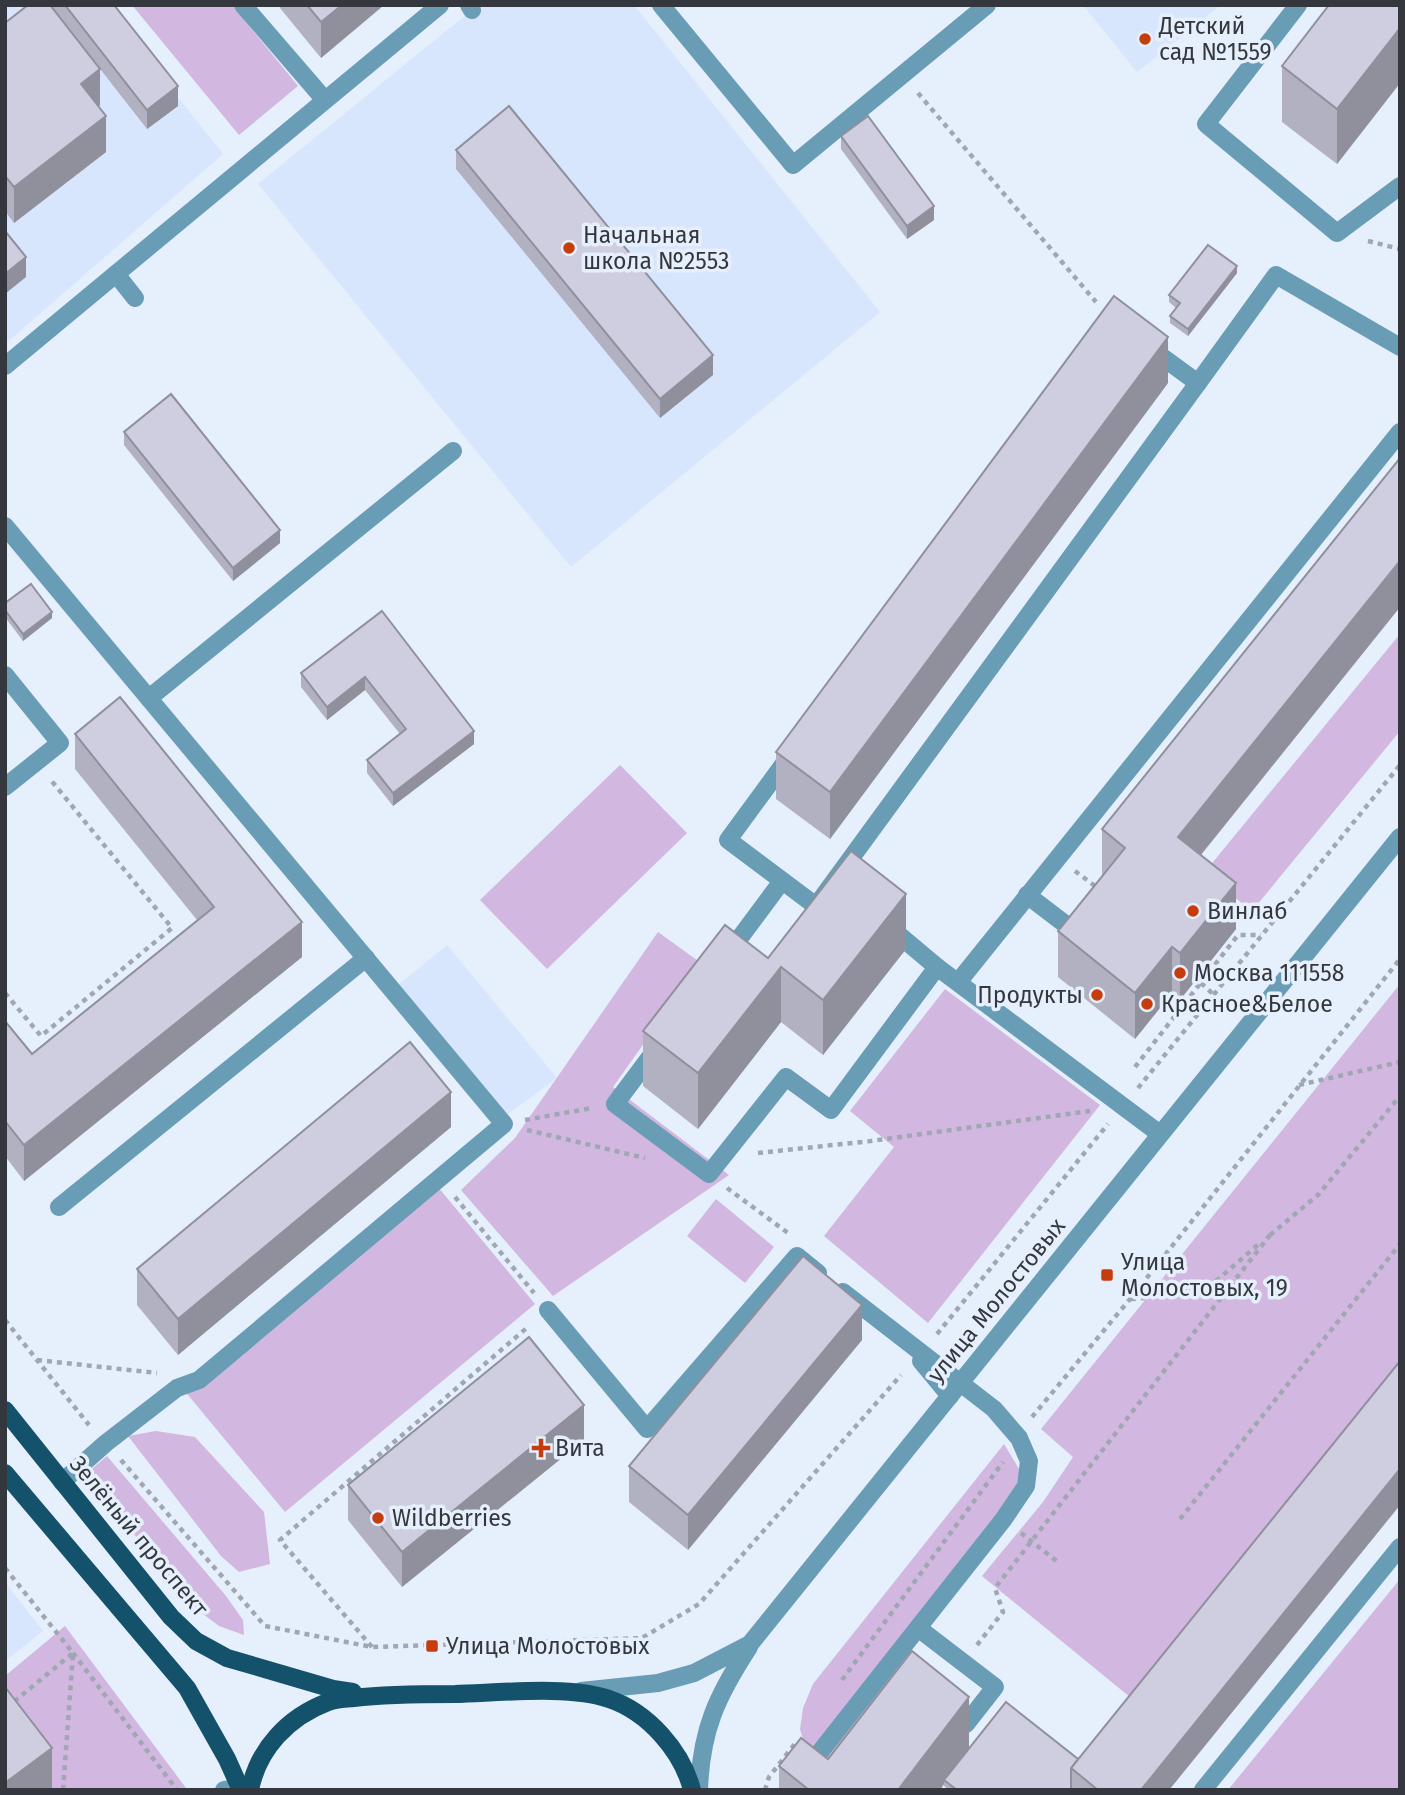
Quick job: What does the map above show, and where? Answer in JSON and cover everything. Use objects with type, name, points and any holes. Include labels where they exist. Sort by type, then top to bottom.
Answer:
[{"type":"main road","name":"Зелёный проспект","points":[[5,1410],[171,1617],[196,1642],[227,1658],[333,1689],[378,1695]]},
{"type":"main road","points":[[5,1473],[187,1688],[227,1759],[239,1789],[272,1741],[301,1715],[330,1701],[378,1695],[567,1692],[609,1693],[645,1719],[673,1746],[688,1774],[692,1790]]},
{"type":"street","points":[[243,5],[324,99]]},
{"type":"street","points":[[5,366],[440,5]]},
{"type":"street","points":[[661,5],[793,165],[987,5]]},
{"type":"street","points":[[1298,5],[1206,124],[1337,233],[1400,186]]},
{"type":"street","points":[[116,274],[135,298]]},
{"type":"street","points":[[1198,383],[1110,319],[728,840],[816,906],[838,884],[1276,275],[1400,347]]},
{"type":"street","points":[[959,981],[1400,432]]},
{"type":"street","points":[[149,698],[453,451]]},
{"type":"street","points":[[5,526],[504,1124],[199,1380],[177,1388],[106,1443],[62,1482]]},
{"type":"street","points":[[5,675],[60,743],[5,787]]},
{"type":"street","name":"улица Молостовых","points":[[609,1693],[694,1673],[750,1644],[1400,837]]},
{"type":"street","points":[[716,970],[782,881]]},
{"type":"street","points":[[1027,895],[1087,942]]},
{"type":"street","points":[[875,915],[937,967],[1160,1134]]},
{"type":"street","points":[[59,1207],[366,958]]},
{"type":"street","points":[[665,1037],[615,1104],[709,1174],[786,1077],[831,1110],[937,967]]},
{"type":"street","points":[[548,1310],[647,1429],[797,1256],[994,1409],[1019,1438],[1029,1461],[1026,1486],[1003,1520],[820,1752]]},
{"type":"street","points":[[920,1354],[950,1396]]},
{"type":"street","points":[[1203,1790],[1400,1547]]},
{"type":"street","points":[[918,1628],[995,1686],[966,1724]]},
{"type":"street","points":[[699,1790],[705,1732],[716,1702],[750,1644]]},
{"type":"path","points":[[903,75],[1110,319]]},
{"type":"path","points":[[5,993],[41,1036],[172,928],[36,762]]},
{"type":"path","points":[[5,1321],[106,1443],[265,1626],[372,1647],[642,1638],[699,1604],[920,1354],[1122,1106],[1148,1078],[1400,765]]},
{"type":"path","points":[[1096,887],[1107,895]]},
{"type":"path","points":[[1135,1067],[1238,935],[1262,935]]},
{"type":"path","points":[[841,1682],[1019,1438],[1036,1409],[1130,1299],[1400,959]]},
{"type":"path","points":[[1201,983],[1213,995]]},
{"type":"path","points":[[1298,1085],[1400,1062]]},
{"type":"path","points":[[1130,1299],[1201,1294],[1318,1195],[1400,1096]]},
{"type":"path","points":[[504,1124],[615,1104]]},
{"type":"path","points":[[724,1156],[872,1141],[1122,1106]]},
{"type":"path","points":[[504,1124],[658,1161]]},
{"type":"path","points":[[372,1647],[280,1540],[548,1310],[439,1177]]},
{"type":"path","points":[[964,1663],[1003,1612],[995,1588],[1270,1236]]},
{"type":"path","points":[[1180,1519],[1400,1244]]},
{"type":"path","points":[[36,1360],[135,1370],[199,1380]]},
{"type":"path","points":[[1003,1520],[1059,1563]]},
{"type":"path","points":[[5,1568],[177,1790]]},
{"type":"path","points":[[5,1709],[73,1653]]},
{"type":"path","points":[[63,1790],[73,1653]]},
{"type":"path","points":[[765,1790],[769,1777],[803,1733]]},
{"type":"shaded area","points":[[5,5],[104,5],[223,154],[5,344]]},
{"type":"shaded area","points":[[132,5],[232,5],[298,86],[239,135]]},
{"type":"shaded area","name":"Начальная школа №2553","points":[[478,5],[634,5],[880,312],[571,567],[258,184]]},
{"type":"shaded area","name":"Детский сад №1559","points":[[1083,5],[1221,5],[1137,72]]},
{"type":"shaded area","points":[[1400,634],[1400,731],[1252,911],[1204,873]]},
{"type":"shaded area","points":[[620,765],[687,833],[547,969],[480,900]]},
{"type":"shaded area","points":[[658,932],[701,963],[613,1087],[729,1175],[553,1296],[461,1190],[515,1138]]},
{"type":"shaded area","points":[[447,945],[557,1078],[500,1120],[392,990]]},
{"type":"shaded area","points":[[1400,984],[1400,1370],[1136,1702],[982,1576],[1043,1502],[1073,1457],[1041,1429]]},
{"type":"shaded area","points":[[945,989],[1100,1105],[928,1323],[824,1236],[894,1147],[850,1111]]},
{"type":"shaded area","points":[[433,1181],[535,1304],[285,1512],[183,1389]]},
{"type":"shaded area","points":[[716,1199],[774,1247],[745,1283],[687,1236]]},
{"type":"shaded area","points":[[156,1431],[195,1437],[264,1512],[270,1564],[239,1572],[221,1556],[128,1436]]},
{"type":"shaded area","points":[[1004,1444],[1022,1474],[1000,1515],[883,1664],[906,1683],[818,1790],[800,1729],[803,1708],[813,1684]]},
{"type":"shaded area","points":[[107,1456],[226,1596],[243,1620],[244,1635],[219,1626],[191,1605],[86,1474]]},
{"type":"shaded area","points":[[1400,1579],[1400,1790],[1228,1790]]},
{"type":"shaded area","points":[[5,1582],[43,1631],[5,1661]]},
{"type":"shaded area","points":[[65,1626],[186,1790],[5,1790],[5,1676]]},
{"type":"building","points":[[28,5],[50,5],[100,69],[81,84],[106,116],[14,187],[5,176],[5,23]]},
{"type":"building","points":[[65,5],[114,5],[178,86],[147,110]]},
{"type":"building","points":[[307,5],[342,5],[321,22]]},
{"type":"building","points":[[1329,5],[1400,5],[1400,28],[1337,109],[1282,66]]},
{"type":"building","points":[[509,106],[713,355],[660,399],[456,150]]},
{"type":"building","points":[[868,116],[934,206],[907,226],[841,136]]},
{"type":"building","points":[[5,231],[26,257],[5,274]]},
{"type":"building","points":[[1208,245],[1237,266],[1188,329],[1170,316],[1180,303],[1169,295]]},
{"type":"building","points":[[1114,296],[1168,337],[830,792],[776,752]]},
{"type":"building","points":[[171,394],[280,530],[233,568],[124,432]]},
{"type":"building","points":[[1400,458],[1400,561],[1178,837],[1236,883],[1180,953],[1172,947],[1135,993],[1058,931],[1125,848],[1102,829]]},
{"type":"building","points":[[31,584],[52,612],[23,634],[5,610],[5,603]]},
{"type":"building","points":[[382,611],[474,731],[393,793],[367,760],[406,729],[365,677],[327,707],[301,673]]},
{"type":"building","points":[[120,697],[302,922],[24,1145],[5,1121],[5,1021],[32,1054],[214,907],[75,734]]},
{"type":"building","points":[[851,851],[906,894],[823,1000],[781,967],[698,1073],[643,1031],[725,925],[768,958]]},
{"type":"building","points":[[410,1042],[451,1092],[178,1319],[137,1269]]},
{"type":"building","points":[[803,1256],[862,1305],[688,1515],[629,1466]]},
{"type":"building","points":[[529,1337],[584,1405],[402,1552],[348,1485]]},
{"type":"building","points":[[1400,1361],[1400,1469],[1141,1790],[1098,1790],[1071,1768]]},
{"type":"building","points":[[912,1651],[969,1697],[898,1790],[809,1790],[779,1766],[801,1738],[828,1759]]},
{"type":"building","points":[[5,1687],[52,1748],[5,1783]]},
{"type":"building","points":[[1006,1702],[1078,1759],[1071,1768],[1071,1790],[957,1790],[944,1780]]},
{"type":"place","name":"Детский сад №1559","points":[[1145,39]]},
{"type":"place","name":"Начальная школа №2553","points":[[569,248]]},
{"type":"place","name":"Винлаб","points":[[1193,911]]},
{"type":"place","name":"Москва 111558","points":[[1180,973]]},
{"type":"place","name":"Продукты","points":[[1097,995]]},
{"type":"place","name":"Красное&Белое","points":[[1147,1004]]},
{"type":"place","name":"Улица Молостовых, 19","points":[[1107,1275]]},
{"type":"place","name":"Вита","points":[[541,1448]]},
{"type":"place","name":"Wildberries","points":[[378,1518]]},
{"type":"place","name":"Улица Молостовых","points":[[432,1646]]}]
